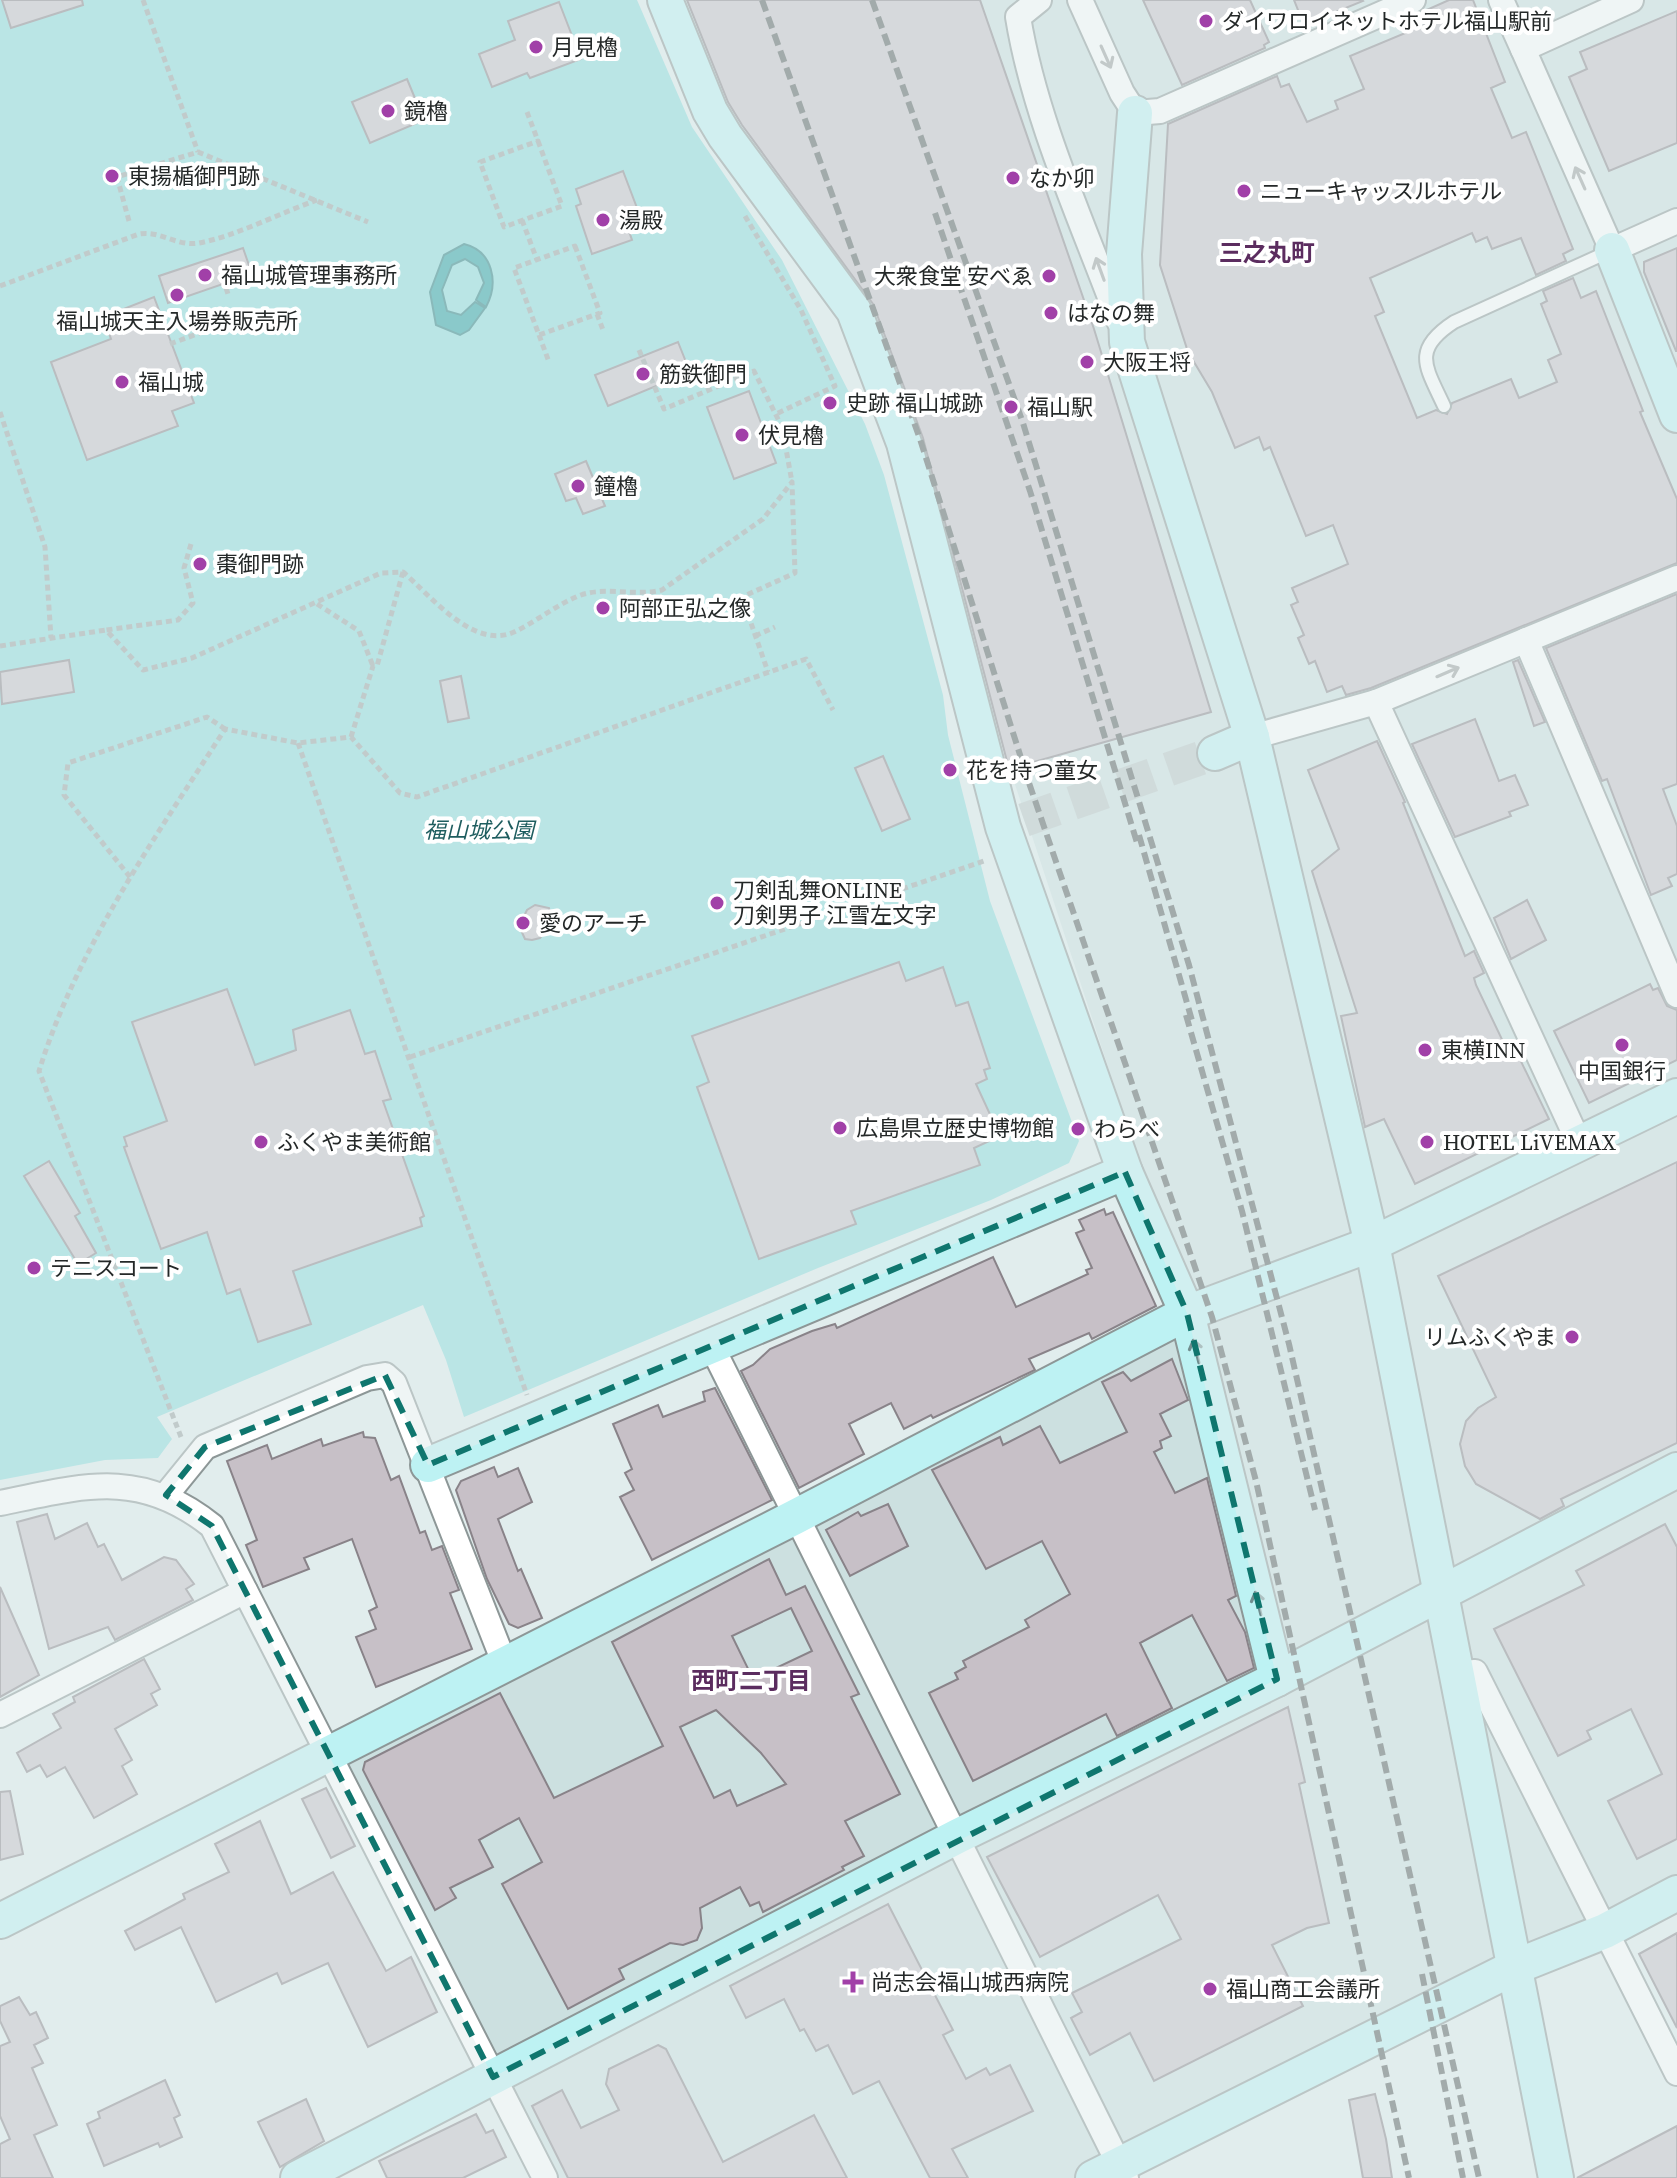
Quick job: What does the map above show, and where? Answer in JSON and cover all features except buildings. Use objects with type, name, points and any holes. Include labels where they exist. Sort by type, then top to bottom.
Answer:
[{"type":"street","points":[[665,0],[710,111],[854,311],[904,443],[1013,833],[1125,1172],[1187,1313],[1277,1679]]},
{"type":"street","points":[[1039,0],[1018,17],[1024,52],[1054,146],[1127,342],[1252,737],[1372,1244],[1556,2178]]},
{"type":"street","points":[[1080,0],[1122,93],[1135,113],[1124,254],[1127,342]]},
{"type":"street","points":[[1135,113],[1160,111],[1413,0]]},
{"type":"street","points":[[1501,0],[1612,250],[1677,415]]},
{"type":"street","points":[[1523,49],[1631,0]]},
{"type":"street","points":[[1612,250],[1677,221]]},
{"type":"street","points":[[1215,753],[1252,737],[1376,702],[1677,578]]},
{"type":"street","points":[[1526,640],[1677,995]]},
{"type":"street","points":[[1376,702],[1580,1145]]},
{"type":"street","points":[[0,1921],[504,1662],[795,1517],[1187,1313],[1372,1244],[1677,1096]]},
{"type":"street","points":[[428,1465],[1125,1172]]},
{"type":"street","points":[[711,1345],[958,1836],[1113,2174],[1515,1967],[1605,1931],[1677,1893]]},
{"type":"street","points":[[166,1495],[205,1447],[367,1378],[385,1375],[394,1383],[504,1662]]},
{"type":"street","points":[[298,2178],[958,1836],[1277,1679],[1677,1470]]},
{"type":"street","points":[[0,1503],[93,1484],[166,1495],[186,1505],[212,1526],[545,2178]]},
{"type":"street","points":[[0,1715],[245,1591]]},
{"type":"street","points":[[1456,1674],[1475,1672],[1677,2073]]},
{"type":"lane","points":[[1444,406],[1425,365],[1426,348],[1434,335],[1454,322],[1612,250]]},
{"type":"path","points":[[143,0],[198,152]]},
{"type":"path","points":[[527,112],[538,141],[562,206],[504,227],[480,162],[538,141]]},
{"type":"path","points":[[129,221],[117,177],[198,152],[368,222]]},
{"type":"path","points":[[0,286],[139,234],[148,232],[173,241],[198,243],[317,200]]},
{"type":"path","points":[[522,220],[537,260]]},
{"type":"path","points":[[549,362],[514,268],[575,246],[603,330]]},
{"type":"path","points":[[774,262],[801,310],[835,386],[776,414]]},
{"type":"path","points":[[539,335],[597,314]]},
{"type":"path","points":[[170,344],[205,331]]},
{"type":"path","points":[[639,350],[664,409],[754,371],[782,427],[792,482],[795,573],[742,597],[768,672]]},
{"type":"path","points":[[0,412],[45,547],[51,638]]},
{"type":"path","points":[[106,630],[143,670],[192,658],[381,573],[403,572],[462,624],[490,638],[513,633],[577,596],[662,590],[763,519],[792,482]]},
{"type":"path","points":[[0,646],[178,620],[193,603],[184,568],[191,544]]},
{"type":"path","points":[[373,666],[377,666],[403,572]]},
{"type":"path","points":[[316,604],[359,631],[373,666],[351,737]]},
{"type":"path","points":[[755,636],[775,627]]},
{"type":"path","points":[[351,737],[400,793],[417,797],[806,659],[833,710]]},
{"type":"path","points":[[130,877],[64,795],[68,763],[207,717],[225,729],[298,743],[351,737]]},
{"type":"path","points":[[191,1464],[39,1071],[52,1027],[108,911],[225,729]]},
{"type":"path","points":[[298,743],[535,1418]]},
{"type":"path","points":[[410,1057],[1013,833]]},
{"type":"highlighted area","points":[[1125,1172],[1187,1313],[1277,1679],[493,2077],[212,1526],[166,1495],[205,1447],[385,1375],[428,1465]]},
{"type":"shaded area","points":[[664,0],[1677,0],[1677,1893],[1119,2178],[550,2178],[333,1755],[1190,1315],[873,354]]},
{"type":"shaded area","points":[[464,244],[482,253],[491,269],[492,288],[486,307],[476,300],[484,283],[478,267],[465,259],[452,265],[442,290],[447,311],[461,315],[475,302],[485,308],[469,330],[460,335],[436,325],[430,292],[444,255]]},
{"type":"green space","name":"福山城公園","points":[[0,0],[637,0],[692,127],[782,260],[865,424],[884,475],[943,695],[948,735],[990,901],[1079,1141],[1069,1163],[991,1200],[818,1268],[464,1417],[446,1360],[423,1305],[157,1417],[172,1439],[158,1458],[105,1460],[0,1480]]},
{"type":"tunnel","points":[[1024,820],[1215,753]]},
{"type":"railway","points":[[762,0],[920,439],[1028,780],[1212,1317],[1256,1481],[1409,2178]]},
{"type":"railway","points":[[872,0],[1023,423],[1189,965],[1289,1344],[1479,2178]]},
{"type":"railway","points":[[935,213],[1030,491],[1138,846]]},
{"type":"railway","points":[[1139,835],[1193,1024]]},
{"type":"railway","points":[[1186,1015],[1242,1211],[1315,1510]]},
{"type":"railway","points":[[1422,1974],[1463,2178]]},
{"type":"place","name":"ダイワロイネットホテル福山駅前","points":[[1206,21]]},
{"type":"place","name":"月見櫓","points":[[536,47]]},
{"type":"place","name":"鏡櫓","points":[[388,111]]},
{"type":"place","name":"東揚楯御門跡","points":[[112,176]]},
{"type":"place","name":"なか卯","points":[[1013,178]]},
{"type":"place","name":"ニューキャッスルホテル","points":[[1244,191]]},
{"type":"place","name":"湯殿","points":[[603,220]]},
{"type":"place","name":"福山城管理事務所","points":[[205,275]]},
{"type":"place","name":"大衆食堂 安べゑ","points":[[1049,276]]},
{"type":"place","name":"福山城天主入場券販売所","points":[[177,295]]},
{"type":"place","name":"はなの舞","points":[[1051,313]]},
{"type":"place","name":"大阪王将","points":[[1087,362]]},
{"type":"place","name":"筋鉄御門","points":[[643,374]]},
{"type":"place","name":"福山城","points":[[122,382]]},
{"type":"place","name":"史跡 福山城跡","points":[[830,403]]},
{"type":"place","name":"福山駅","points":[[1011,407]]},
{"type":"place","name":"伏見櫓","points":[[742,435]]},
{"type":"place","name":"鐘櫓","points":[[578,486]]},
{"type":"place","name":"棗御門跡","points":[[200,564]]},
{"type":"place","name":"阿部正弘之像","points":[[603,608]]},
{"type":"place","name":"花を持つ童女","points":[[950,770]]},
{"type":"place","name":"刀剣乱舞ONLINE 刀剣男子 江雪左文字","points":[[717,903]]},
{"type":"place","name":"愛のアーチ","points":[[523,923]]},
{"type":"place","name":"中国銀行","points":[[1622,1045]]},
{"type":"place","name":"東横INN","points":[[1425,1050]]},
{"type":"place","name":"広島県立歴史博物館","points":[[840,1128]]},
{"type":"place","name":"わらべ","points":[[1078,1129]]},
{"type":"place","name":"ふくやま美術館","points":[[261,1142]]},
{"type":"place","name":"HOTEL LiVEMAX","points":[[1427,1142]]},
{"type":"place","name":"テニスコート","points":[[34,1268]]},
{"type":"place","name":"リムふくやま","points":[[1572,1337]]},
{"type":"place","name":"尚志会福山城西病院","points":[[853,1982]]},
{"type":"place","name":"福山商工会議所","points":[[1210,1989]]},
{"type":"district","name":"三之丸町","points":[[1267,253]]},
{"type":"district","name":"西町二丁目","points":[[751,1681]]}]
